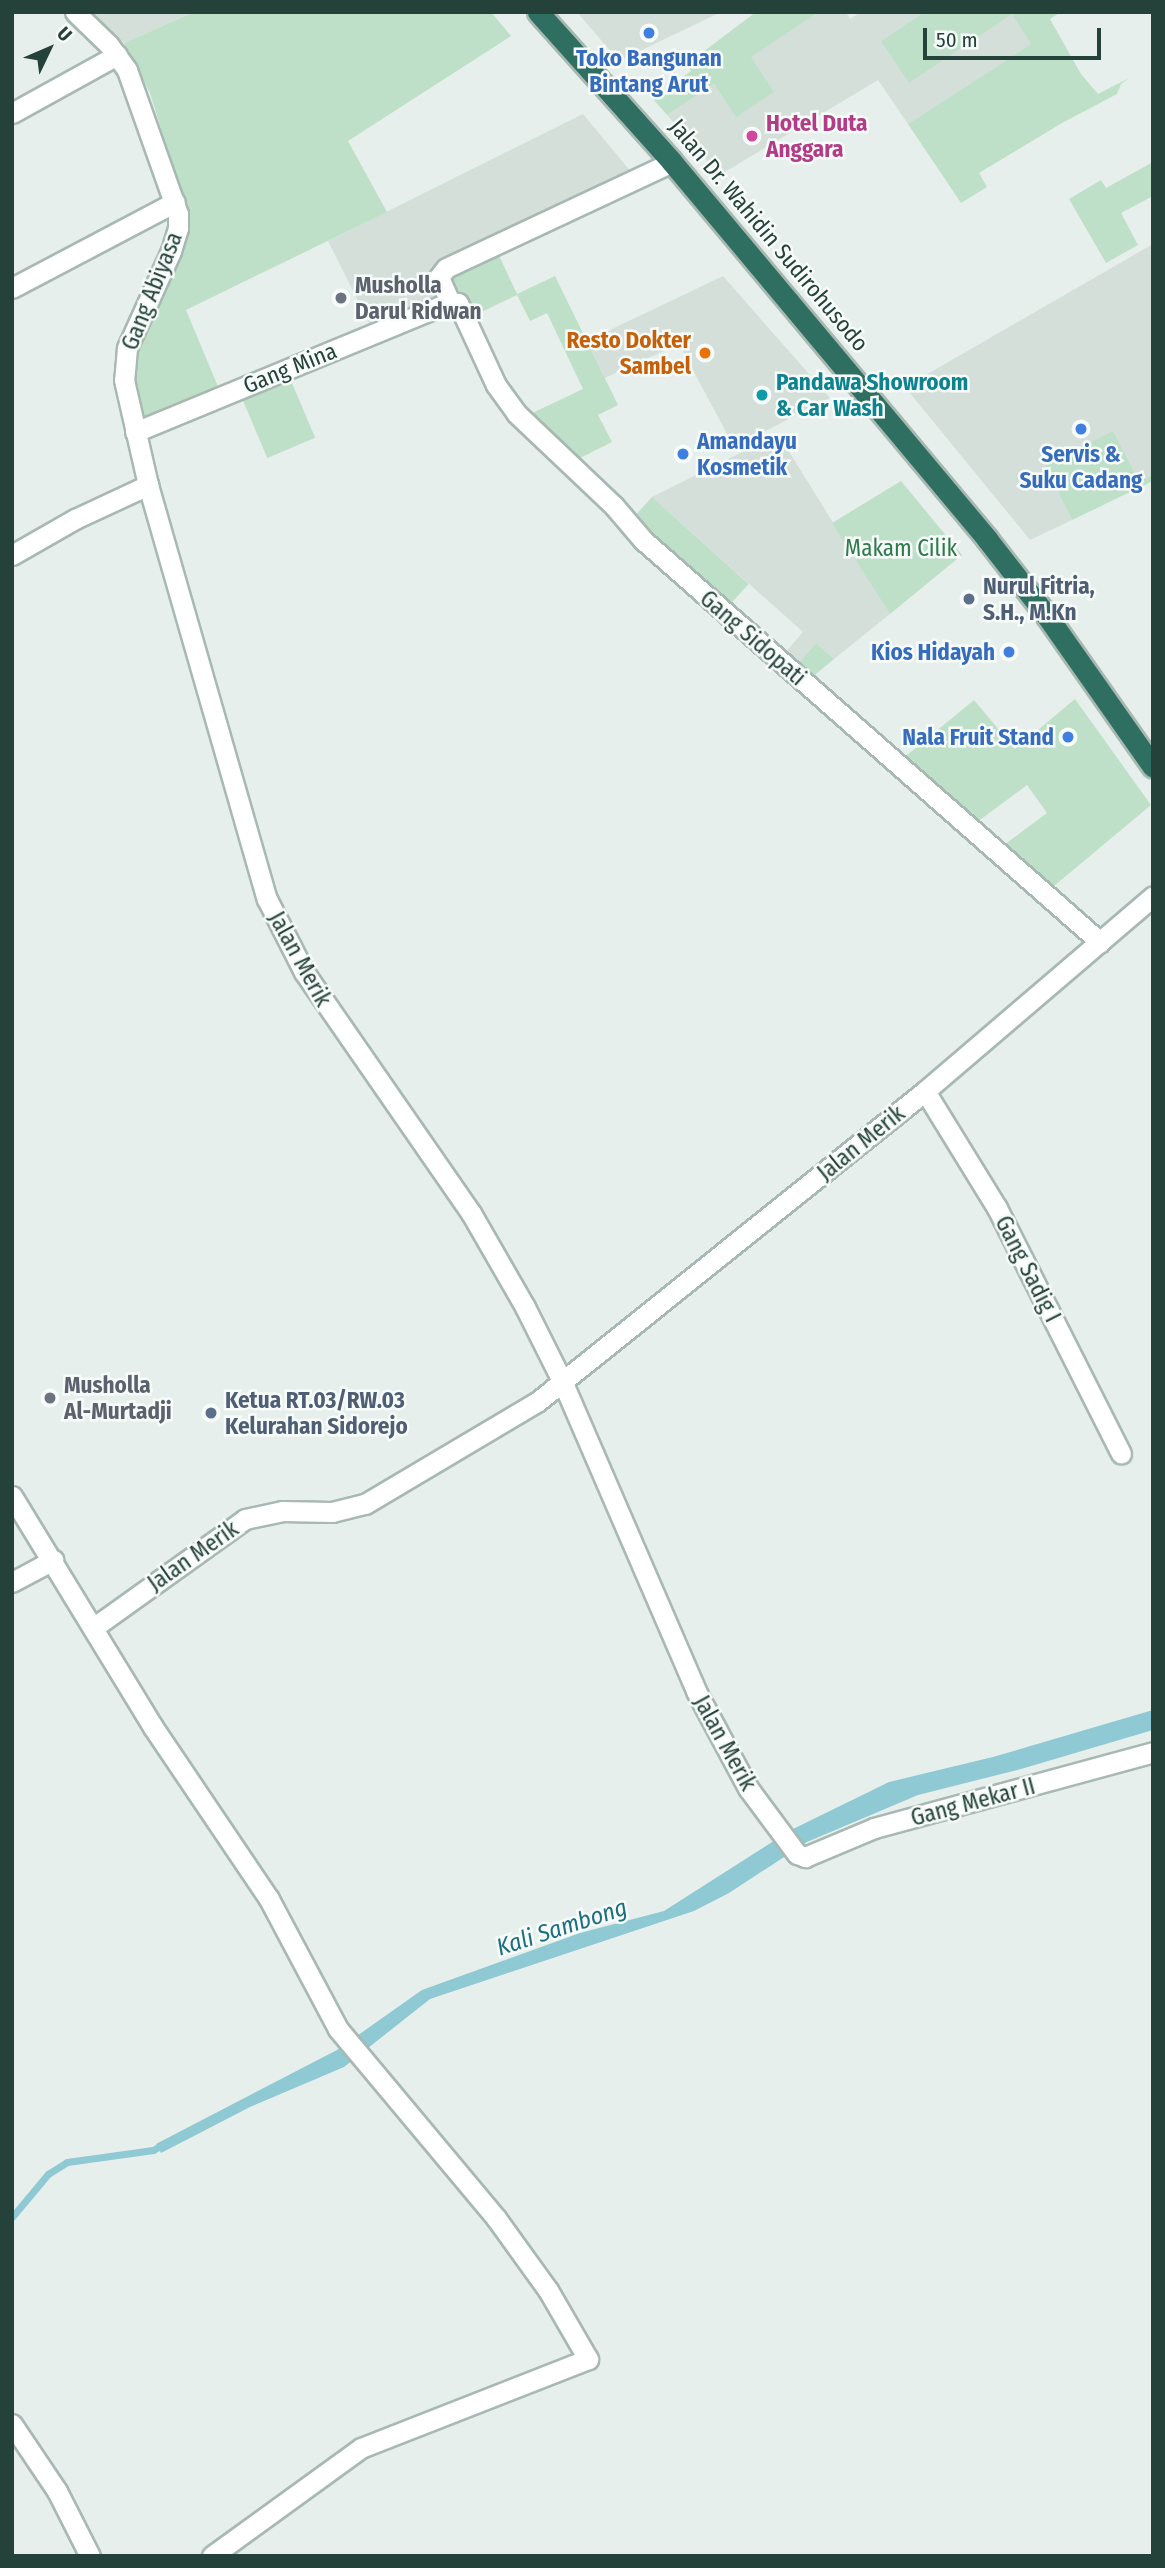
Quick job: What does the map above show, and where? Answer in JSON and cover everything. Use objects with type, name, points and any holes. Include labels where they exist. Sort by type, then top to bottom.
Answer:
[{"type":"highway","name":"Jalan Dr. Wahidin Sudirohusodo","points":[[538,12],[672,162],[994,548],[1153,767]]},
{"type":"street","name":"Gang Abiyasa","points":[[75,12],[117,55],[131,79],[175,202],[179,221],[175,242],[124,359],[124,380],[148,485]]},
{"type":"street","points":[[12,113],[117,55]]},
{"type":"street","points":[[450,302],[439,277],[446,268],[672,162]]},
{"type":"street","points":[[12,288],[175,202]]},
{"type":"street","name":"Gang Mina","points":[[135,432],[450,302]]},
{"type":"street","name":"Gang Sidopati","points":[[450,302],[458,303],[496,385],[516,413],[614,506],[643,540],[1100,942]]},
{"type":"street","points":[[12,555],[75,519],[148,485]]},
{"type":"street","name":"Jalan Merik","points":[[148,485],[258,874],[275,919],[336,1022],[486,1238],[525,1307],[563,1382],[696,1690],[748,1788],[797,1854]]},
{"type":"street","name":"Jalan Merik","points":[[93,1628],[245,1519],[282,1511],[332,1512],[365,1504],[523,1411],[563,1382],[925,1091],[1153,896]]},
{"type":"street","name":"Gang Sadig I","points":[[925,1091],[982,1181],[1121,1453]]},
{"type":"street","points":[[12,1496],[153,1727],[268,1899],[338,2029],[496,2218],[548,2290],[588,2359],[361,2448],[212,2556]]},
{"type":"street","points":[[12,1581],[53,1560]]},
{"type":"street","name":"Gang Mekar II","points":[[797,1854],[805,1857],[874,1828],[1153,1752]]},
{"type":"street","points":[[12,2424],[57,2491],[90,2556]]},
{"type":"shaded area","points":[[88,12],[194,12],[124,43]]},
{"type":"shaded area","name":"Toko Bangunan Bintang Arut","points":[[577,12],[721,12],[619,61]]},
{"type":"shaded area","points":[[819,12],[846,12],[850,19],[861,12],[924,12],[881,41],[1013,14],[1031,44],[908,124],[878,80],[720,175],[667,115],[714,84],[736,116],[773,92],[750,57]]},
{"type":"shaded area","points":[[583,114],[632,173],[429,271],[440,298],[371,327],[328,241]]},
{"type":"shaded area","points":[[1153,244],[1153,481],[1141,487],[1112,432],[1046,465],[1072,520],[1030,540],[905,387]]},
{"type":"shaded area","points":[[723,276],[830,398],[734,447],[679,344],[605,378],[587,341]]},
{"type":"shaded area","points":[[778,434],[890,614],[834,659],[816,643],[796,666],[783,655],[803,632],[652,497]]},
{"type":"green space","points":[[194,12],[491,12],[511,36],[348,141],[387,212],[186,310],[219,389],[138,423],[129,370],[185,207],[150,93],[124,43]]},
{"type":"green space","points":[[756,12],[819,12],[751,57],[774,92],[736,117],[714,84],[667,115],[653,99],[691,71],[687,64]]},
{"type":"green space","points":[[924,12],[1061,12],[1050,19],[1081,74],[1098,94],[1129,78],[1121,84],[1117,94],[1062,123],[979,173],[987,187],[961,203],[908,124],[1031,44],[1012,14],[909,83],[881,41]]},
{"type":"green space","points":[[1153,162],[1153,196],[1121,213],[1138,245],[1106,263],[1069,199],[1101,180],[1106,188]]},
{"type":"green space","points":[[496,249],[517,294],[555,276],[618,405],[598,415],[612,442],[576,460],[528,415],[583,389],[547,313],[530,321],[517,295],[471,317],[448,271]]},
{"type":"green space","points":[[289,376],[315,438],[267,458],[241,396]]},
{"type":"green space","points":[[1113,431],[1139,482],[1153,475],[1153,481],[1072,520],[1045,465]]},
{"type":"green space","name":"Makam Cilik","points":[[901,481],[962,555],[890,614],[832,523]]},
{"type":"green space","points":[[652,497],[749,584],[730,605],[633,518]]},
{"type":"green space","points":[[816,643],[834,659],[810,679],[796,666]]},
{"type":"green space","points":[[1075,699],[1151,805],[1048,891],[1000,848],[1047,813],[1027,785],[973,825],[901,760],[974,700],[1015,749]]},
{"type":"water","points":[[1153,1710],[1153,1730],[1021,1769],[918,1795],[807,1842],[729,1893],[694,1911],[430,1999],[344,2067],[250,2107],[161,2153],[156,2144],[337,2050],[422,1990],[580,1933],[664,1911],[791,1830],[889,1782],[993,1757]]},
{"type":"waterway","name":"Kali Sambong","points":[[12,2217],[48,2174],[67,2162],[153,2150],[164,2144]]},
{"type":"place","name":"Toko Bangunan Bintang Arut","points":[[649,33]]},
{"type":"place","name":"Hotel Duta Anggara","points":[[752,136]]},
{"type":"place","name":"Musholla Darul Ridwan","points":[[341,298]]},
{"type":"place","name":"Resto Dokter Sambel","points":[[705,353]]},
{"type":"place","name":"Pandawa Showroom & Car Wash","points":[[762,395]]},
{"type":"place","name":"Servis & Suku Cadang","points":[[1081,429]]},
{"type":"place","name":"Amandayu Kosmetik","points":[[683,454]]},
{"type":"place","name":"Nurul Fitria, S.H., M.Kn","points":[[969,599]]},
{"type":"place","name":"Kios Hidayah","points":[[1009,652]]},
{"type":"place","name":"Nala Fruit Stand","points":[[1068,737]]},
{"type":"place","name":"Musholla Al-Murtadji","points":[[50,1398]]},
{"type":"place","name":"Ketua RT.03/RW.03 Kelurahan Sidorejo","points":[[211,1413]]}]
